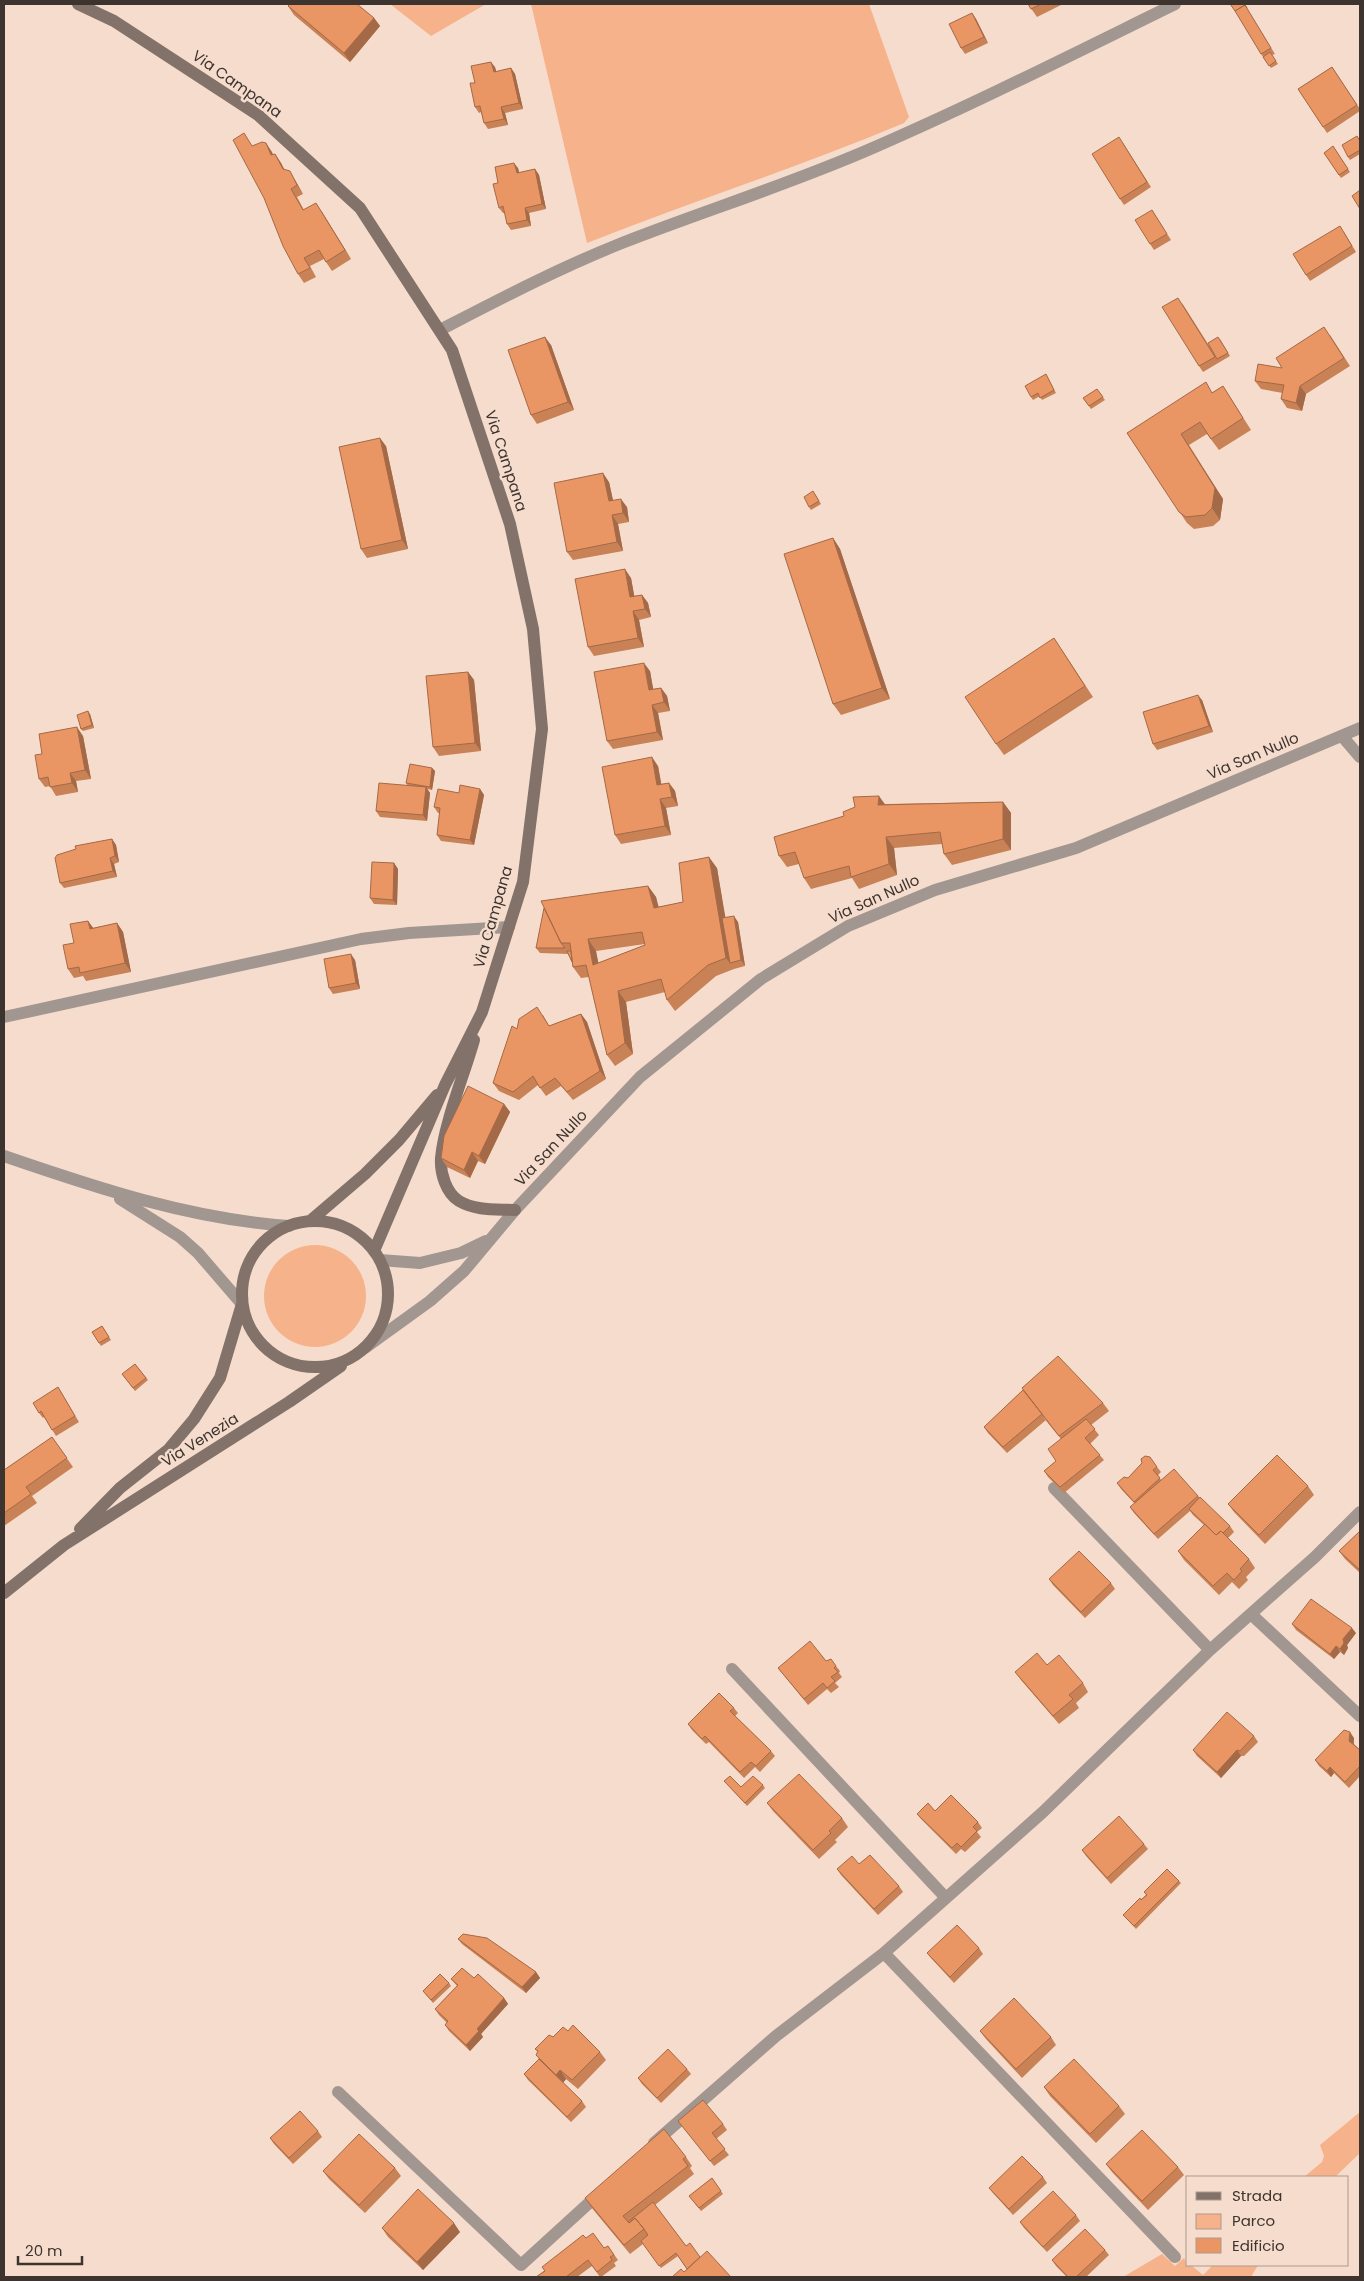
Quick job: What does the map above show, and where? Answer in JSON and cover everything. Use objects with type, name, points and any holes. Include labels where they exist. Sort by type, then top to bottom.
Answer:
[{"type":"main road","name":"Via Campana","points":[[78,4],[114,21],[258,115],[360,208],[452,350],[510,524],[533,629],[542,729],[523,882],[482,1012],[445,1085],[377,1255]]},
{"type":"main road","points":[[482,1012],[446,1134],[441,1160],[447,1190],[458,1200],[472,1208],[515,1210]]},
{"type":"main road","name":"Via Campana","points":[[310,1221],[365,1174],[399,1140],[445,1085]]},
{"type":"main road","name":"Via Campana","points":[[310,1221],[331,1223],[351,1230],[368,1243],[377,1255],[387,1278],[389,1297],[386,1316],[378,1334],[365,1348],[351,1358],[332,1366],[311,1368],[291,1364],[273,1355],[258,1341],[248,1324],[242,1304],[243,1280],[252,1257],[268,1238],[289,1226],[310,1221]]},
{"type":"main road","name":"Via Venezia","points":[[64,1545],[120,1488],[168,1450],[194,1419],[220,1378],[242,1304]]},
{"type":"main road","name":"Via Venezia","points":[[4,1593],[64,1545],[289,1402],[351,1358]]},
{"type":"street","points":[[440,330],[541,277],[623,243],[719,209],[867,150],[1031,75],[1175,4]]},
{"type":"street","name":"Via San Nullo","points":[[365,1348],[437,1295],[464,1271],[515,1210],[640,1077],[761,979],[848,926],[935,890],[1076,848],[1360,728]]},
{"type":"street","points":[[1342,736],[1360,757]]},
{"type":"street","points":[[4,1016],[361,939],[409,933],[509,927]]},
{"type":"street","points":[[4,1156],[110,1192],[206,1216],[246,1223],[289,1226]]},
{"type":"street","points":[[110,1192],[180,1237],[198,1253],[242,1304]]},
{"type":"street","name":"Via San Nullo","points":[[377,1255],[420,1263],[460,1253],[489,1240]]},
{"type":"street","points":[[1054,1488],[1210,1650]]},
{"type":"street","points":[[644,2153],[776,2036],[884,1953],[1043,1812],[1210,1650],[1252,1615],[1360,1512]]},
{"type":"street","points":[[1252,1615],[1360,1716]]},
{"type":"street","points":[[732,1669],[946,1898]]},
{"type":"street","points":[[884,1953],[1176,2257]]},
{"type":"street","points":[[338,2092],[521,2265],[608,2186]]},
{"type":"green space","points":[[390,4],[486,4],[431,36]]},
{"type":"green space","points":[[531,4],[869,4],[909,117],[904,123],[865,139],[587,243]]},
{"type":"green space","points":[[315,1245],[334,1249],[351,1260],[362,1277],[366,1296],[362,1315],[351,1332],[334,1343],[315,1347],[296,1343],[279,1332],[268,1315],[264,1296],[268,1277],[279,1260],[296,1249]]},
{"type":"green space","points":[[1360,2112],[1360,2153],[1336,2176],[1305,2176],[1322,2162],[1324,2156],[1320,2145]]},
{"type":"green space","points":[[1162,2254],[1175,2266],[1184,2258],[1186,2266],[1192,2266],[1203,2275],[1212,2266],[1257,2266],[1251,2277],[1123,2277]]},
{"type":"building","points":[[290,4],[357,4],[374,18],[344,53],[288,6]]},
{"type":"building","points":[[1028,4],[1041,4],[1031,9]]},
{"type":"building","points":[[1230,4],[1244,4],[1245,5],[1235,11]]},
{"type":"building","points":[[1245,5],[1271,48],[1261,54],[1235,11]]},
{"type":"building","points":[[972,13],[984,37],[961,48],[949,24]]},
{"type":"building","points":[[1270,52],[1276,61],[1269,66],[1263,57]]},
{"type":"building","points":[[491,62],[494,72],[511,68],[519,103],[501,107],[504,119],[484,123],[480,106],[475,107],[470,83],[475,83],[471,66]]},
{"type":"building","points":[[1332,67],[1357,105],[1323,127],[1298,89]]},
{"type":"building","points":[[244,133],[252,146],[262,142],[266,143],[271,155],[275,154],[283,169],[290,171],[297,185],[291,189],[303,210],[316,203],[345,250],[326,262],[319,250],[304,258],[310,268],[298,274],[283,246],[264,198],[233,140]]},
{"type":"building","points":[[1357,136],[1360,141],[1360,150],[1348,157],[1342,145]]},
{"type":"building","points":[[1119,137],[1147,182],[1120,199],[1092,154]]},
{"type":"building","points":[[1333,146],[1348,169],[1339,175],[1324,153]]},
{"type":"building","points":[[514,163],[517,173],[535,169],[542,204],[525,208],[527,220],[507,224],[503,206],[499,208],[493,184],[498,183],[495,167]]},
{"type":"building","points":[[1360,190],[1360,209],[1352,196]]},
{"type":"building","points":[[1152,210],[1167,234],[1150,244],[1135,220]]},
{"type":"building","points":[[1340,226],[1352,246],[1306,275],[1293,254]]},
{"type":"building","points":[[1178,298],[1215,357],[1199,366],[1162,307]]},
{"type":"building","points":[[1324,327],[1344,358],[1300,386],[1296,403],[1281,399],[1284,385],[1255,381],[1258,364],[1282,368],[1276,358]]},
{"type":"building","points":[[545,337],[568,402],[531,415],[508,350]]},
{"type":"building","points":[[1218,337],[1228,353],[1217,359],[1208,343]]},
{"type":"building","points":[[1046,374],[1054,390],[1040,398],[1038,393],[1031,397],[1025,386]]},
{"type":"building","points":[[1206,382],[1212,393],[1223,386],[1243,418],[1211,439],[1200,422],[1181,434],[1215,488],[1212,508],[1205,515],[1186,517],[1179,512],[1127,433]]},
{"type":"building","points":[[1097,389],[1103,397],[1089,406],[1083,398]]},
{"type":"building","points":[[380,438],[402,540],[361,549],[339,447]]},
{"type":"building","points":[[603,473],[609,501],[621,499],[623,513],[612,515],[617,542],[567,552],[554,483]]},
{"type":"building","points":[[813,491],[819,501],[809,507],[804,497]]},
{"type":"building","points":[[833,538],[882,688],[833,704],[784,554]]},
{"type":"building","points":[[625,569],[630,597],[642,595],[645,609],[633,611],[638,638],[588,647],[575,579]]},
{"type":"building","points":[[1054,638],[1085,686],[996,744],[965,697]]},
{"type":"building","points":[[644,663],[649,690],[661,688],[664,702],[652,705],[657,732],[607,741],[594,672]]},
{"type":"building","points":[[468,672],[475,743],[433,747],[426,676]]},
{"type":"building","points":[[1198,695],[1209,726],[1153,744],[1143,712]]},
{"type":"building","points":[[88,711],[92,725],[81,729],[77,715]]},
{"type":"building","points":[[77,727],[85,770],[70,773],[72,783],[50,787],[48,777],[39,779],[35,755],[42,754],[39,734]]},
{"type":"building","points":[[652,757],[657,785],[669,783],[672,797],[660,799],[665,826],[615,835],[602,767]]},
{"type":"building","points":[[410,764],[432,768],[430,787],[406,783]]},
{"type":"building","points":[[379,783],[426,787],[423,815],[376,811]]},
{"type":"building","points":[[460,785],[480,789],[470,840],[437,835],[440,808],[434,807],[438,789],[459,793]]},
{"type":"building","points":[[879,796],[878,805],[1003,802],[1003,839],[944,854],[940,832],[886,837],[889,864],[851,877],[849,866],[804,878],[795,852],[779,856],[774,837],[844,816],[843,812],[855,807],[853,797]]},
{"type":"building","points":[[112,839],[115,856],[110,858],[113,871],[60,883],[55,858],[57,855],[76,849],[75,846]]},
{"type":"building","points":[[709,857],[726,958],[708,965],[667,1000],[661,979],[618,991],[625,1043],[607,1055],[586,965],[573,967],[570,943],[561,943],[541,901],[648,886],[654,908],[683,902],[679,863]],"holes":[[[642,932],[645,945],[593,965],[588,939]]]},
{"type":"building","points":[[372,862],[394,863],[393,900],[370,898]]},
{"type":"building","points":[[544,908],[561,943],[565,948],[536,948]]},
{"type":"building","points":[[734,916],[741,960],[730,963],[722,918]]},
{"type":"building","points":[[88,921],[90,929],[117,923],[125,963],[80,973],[79,967],[68,969],[63,945],[74,943],[70,924]]},
{"type":"building","points":[[567,951],[571,951],[572,962]]},
{"type":"building","points":[[351,954],[356,983],[329,988],[324,959]]},
{"type":"building","points":[[537,1007],[549,1026],[581,1014],[600,1071],[567,1092],[555,1078],[540,1088],[533,1076],[513,1092],[493,1083],[512,1026],[517,1029],[519,1019]]},
{"type":"building","points":[[468,1086],[504,1104],[479,1156],[472,1152],[464,1170],[441,1158],[444,1136]]},
{"type":"building","points":[[102,1326],[109,1337],[99,1343],[92,1332]]},
{"type":"building","points":[[1058,1356],[1103,1403],[1059,1436],[1022,1388]]},
{"type":"building","points":[[135,1364],[146,1378],[133,1388],[122,1374]]},
{"type":"building","points":[[58,1387],[75,1416],[52,1430],[41,1411],[39,1413],[33,1403]]},
{"type":"building","points":[[1023,1390],[1042,1414],[1003,1447],[984,1427]]},
{"type":"building","points":[[1086,1419],[1095,1429],[1085,1438],[1100,1455],[1060,1487],[1044,1471],[1056,1461],[1048,1449]]},
{"type":"building","points":[[52,1437],[67,1458],[26,1487],[31,1494],[4,1513],[4,1470]]},
{"type":"building","points":[[1277,1455],[1308,1486],[1259,1535],[1228,1504]]},
{"type":"building","points":[[1145,1456],[1150,1457],[1157,1467],[1153,1470],[1160,1478],[1134,1502],[1117,1483],[1124,1477],[1128,1478],[1142,1463],[1141,1459]]},
{"type":"building","points":[[1174,1469],[1198,1496],[1154,1534],[1130,1507]]},
{"type":"building","points":[[1200,1497],[1230,1526],[1223,1533],[1221,1531],[1216,1535],[1189,1509]]},
{"type":"building","points":[[1205,1524],[1216,1535],[1221,1531],[1249,1559],[1240,1569],[1242,1571],[1234,1580],[1227,1573],[1213,1586],[1178,1551]]},
{"type":"building","points":[[1360,1531],[1360,1570],[1339,1551]]},
{"type":"building","points":[[1079,1551],[1111,1583],[1081,1612],[1049,1579]]},
{"type":"building","points":[[1311,1599],[1352,1628],[1343,1639],[1344,1643],[1340,1649],[1336,1646],[1330,1654],[1292,1624]]},
{"type":"building","points":[[810,1641],[826,1661],[831,1659],[836,1666],[834,1668],[838,1672],[831,1677],[835,1681],[827,1688],[823,1683],[804,1699],[778,1668]]},
{"type":"building","points":[[1037,1653],[1047,1665],[1059,1655],[1083,1683],[1069,1695],[1073,1699],[1053,1716],[1015,1672]]},
{"type":"building","points":[[719,1693],[734,1708],[730,1711],[771,1751],[756,1766],[751,1762],[740,1772],[705,1736],[702,1739],[688,1724]]},
{"type":"building","points":[[1227,1712],[1254,1736],[1240,1751],[1237,1750],[1217,1772],[1193,1750]]},
{"type":"building","points":[[1344,1730],[1350,1732],[1349,1741],[1360,1750],[1360,1766],[1345,1782],[1330,1767],[1327,1771],[1315,1760]]},
{"type":"building","points":[[799,1774],[842,1818],[829,1831],[831,1833],[813,1850],[767,1803]]},
{"type":"building","points":[[730,1776],[741,1787],[753,1776],[763,1785],[745,1803],[724,1781]]},
{"type":"building","points":[[951,1795],[978,1822],[973,1827],[977,1831],[961,1847],[957,1843],[952,1848],[917,1814],[928,1803],[935,1811]]},
{"type":"building","points":[[1119,1816],[1144,1844],[1107,1878],[1082,1850]]},
{"type":"building","points":[[870,1855],[899,1886],[874,1909],[837,1869],[852,1856],[859,1864]]},
{"type":"building","points":[[1167,1869],[1179,1881],[1134,1926],[1123,1915],[1140,1898],[1141,1900],[1147,1895],[1144,1892]]},
{"type":"building","points":[[957,1925],[979,1948],[950,1977],[927,1953]]},
{"type":"building","points":[[463,1934],[487,1938],[536,1972],[522,1987],[458,1939]]},
{"type":"building","points":[[462,1968],[474,1978],[478,1974],[504,1998],[477,2029],[479,2031],[466,2045],[445,2025],[448,2021],[435,2009],[458,1985],[451,1979]]},
{"type":"building","points":[[440,1974],[449,1983],[431,2000],[423,1991]]},
{"type":"building","points":[[1014,1998],[1051,2037],[1016,2069],[980,2031]]},
{"type":"building","points":[[573,2025],[600,2052],[572,2080],[560,2070],[556,2075],[536,2055],[538,2051],[535,2049],[549,2035],[553,2037],[563,2027],[568,2031]]},
{"type":"building","points":[[668,2049],[687,2069],[657,2098],[638,2078]]},
{"type":"building","points":[[539,2059],[582,2101],[567,2117],[524,2074]]},
{"type":"building","points":[[1074,2059],[1119,2106],[1090,2134],[1044,2087]]},
{"type":"building","points":[[703,2100],[723,2124],[712,2133],[725,2149],[710,2161],[678,2121]]},
{"type":"building","points":[[300,2111],[318,2131],[289,2158],[270,2138]]},
{"type":"building","points":[[664,2129],[686,2157],[683,2159],[688,2166],[623,2216],[629,2223],[635,2218],[644,2229],[624,2245],[585,2198]]},
{"type":"building","points":[[1142,2130],[1178,2167],[1142,2201],[1106,2164]]},
{"type":"building","points":[[359,2134],[395,2168],[359,2205],[323,2171]]},
{"type":"building","points":[[1022,2156],[1043,2177],[1009,2209],[989,2188]]},
{"type":"building","points":[[712,2178],[721,2191],[699,2208],[689,2196]]},
{"type":"building","points":[[418,2189],[454,2223],[417,2262],[382,2228]]},
{"type":"building","points":[[1053,2191],[1076,2215],[1043,2247],[1020,2222]]},
{"type":"building","points":[[653,2202],[686,2246],[690,2243],[700,2257],[687,2269],[676,2253],[659,2266],[641,2241],[648,2235],[644,2229],[635,2218],[628,2222]]},
{"type":"building","points":[[1085,2229],[1105,2250],[1076,2277],[1068,2277],[1052,2260]]},
{"type":"building","points":[[593,2233],[604,2248],[608,2246],[614,2255],[610,2257],[612,2260],[597,2272],[588,2260],[566,2277],[536,2277],[545,2271],[542,2267],[583,2235],[586,2238]]},
{"type":"building","points":[[707,2251],[731,2277],[672,2277],[681,2269],[684,2272]]}]
